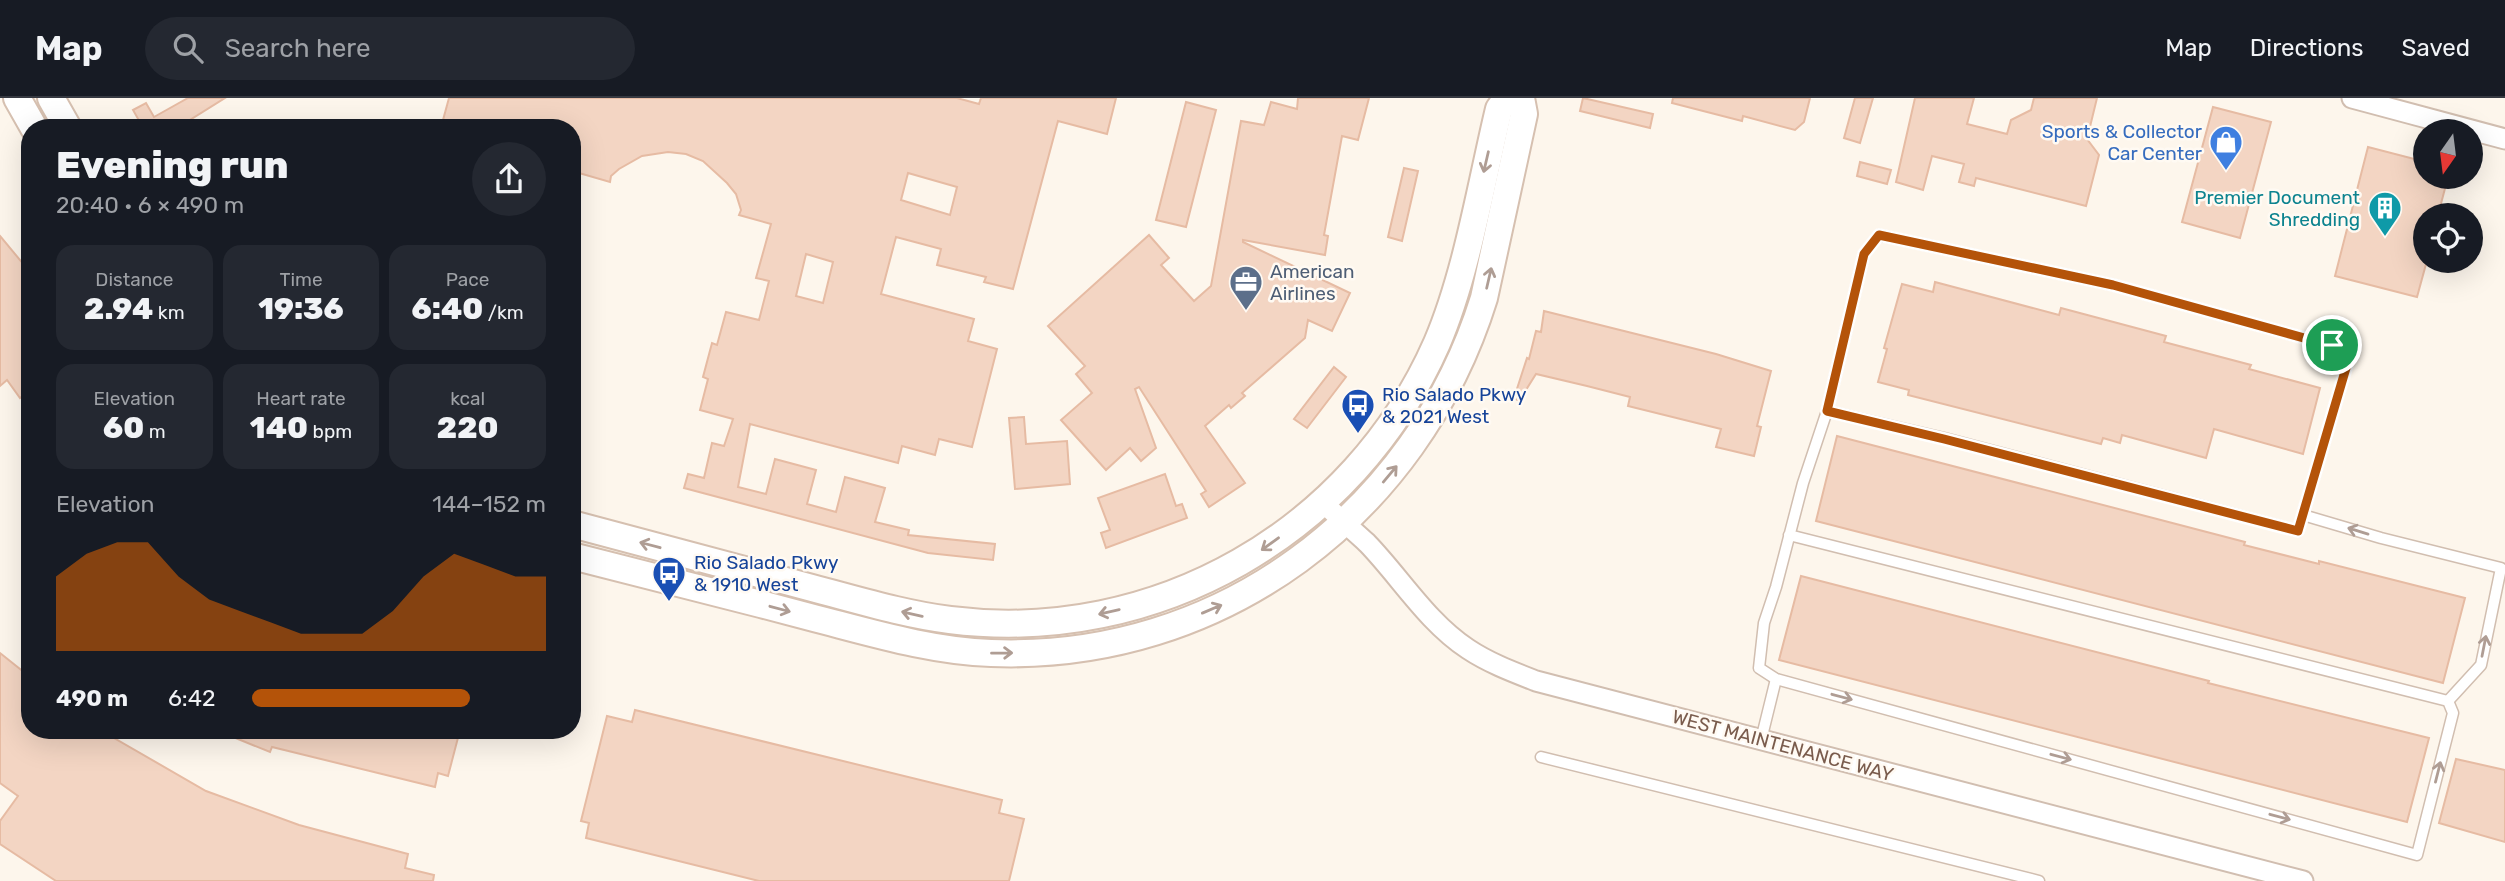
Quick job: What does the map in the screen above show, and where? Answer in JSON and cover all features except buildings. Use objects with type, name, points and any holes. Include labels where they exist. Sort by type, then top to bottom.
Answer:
[{"type":"main road","points":[[17,98],[29,119]]},
{"type":"main road","points":[[51,98],[63,119]]},
{"type":"main road","points":[[581,526],[924,616],[980,623],[1029,624],[1102,614],[1164,597],[1204,582],[1257,553],[1323,502],[1361,464],[1409,399],[1437,343],[1453,298],[1499,109],[1507,98]]},
{"type":"main road","points":[[581,558],[920,645],[990,653],[1055,651],[1134,638],[1241,597],[1288,569],[1343,523],[1396,467],[1446,391],[1475,327],[1488,285],[1524,114],[1521,98]]},
{"type":"street","points":[[2352,98],[2505,139]]},
{"type":"street","name":"WEST MAINTENANCE WAY","points":[[1323,502],[1366,542],[1442,627],[1467,648],[1503,668],[1536,681],[2303,881]]},
{"type":"lane","points":[[1827,411],[2298,531],[2351,351],[2113,285],[1879,235],[1864,254],[1827,411],[1803,483],[1764,623],[1759,668],[1776,679],[2417,855],[2453,713],[2448,701]]},
{"type":"lane","points":[[2303,515],[2501,568],[2481,665],[2448,701]]},
{"type":"lane","points":[[1789,535],[2448,701]]},
{"type":"lane","points":[[1761,740],[1776,679]]},
{"type":"lane","points":[[1541,758],[2039,881]]},
{"type":"place","name":"Sports & Collector Car Center","points":[[2226,172]]},
{"type":"place","name":"Premier Document Shredding","points":[[2385,238]]},
{"type":"place","name":"American Airlines","points":[[1246,312]]},
{"type":"place","name":"Rio Salado Pkwy & 2021 West","points":[[1358,435]]},
{"type":"place","name":"Rio Salado Pkwy & 1910 West","points":[[669,603]]},
{"type":"route","points":[[1879,235],[2113,285],[2332,345],[2351,351],[2298,531],[1827,411],[1864,254],[1879,235]]}]
